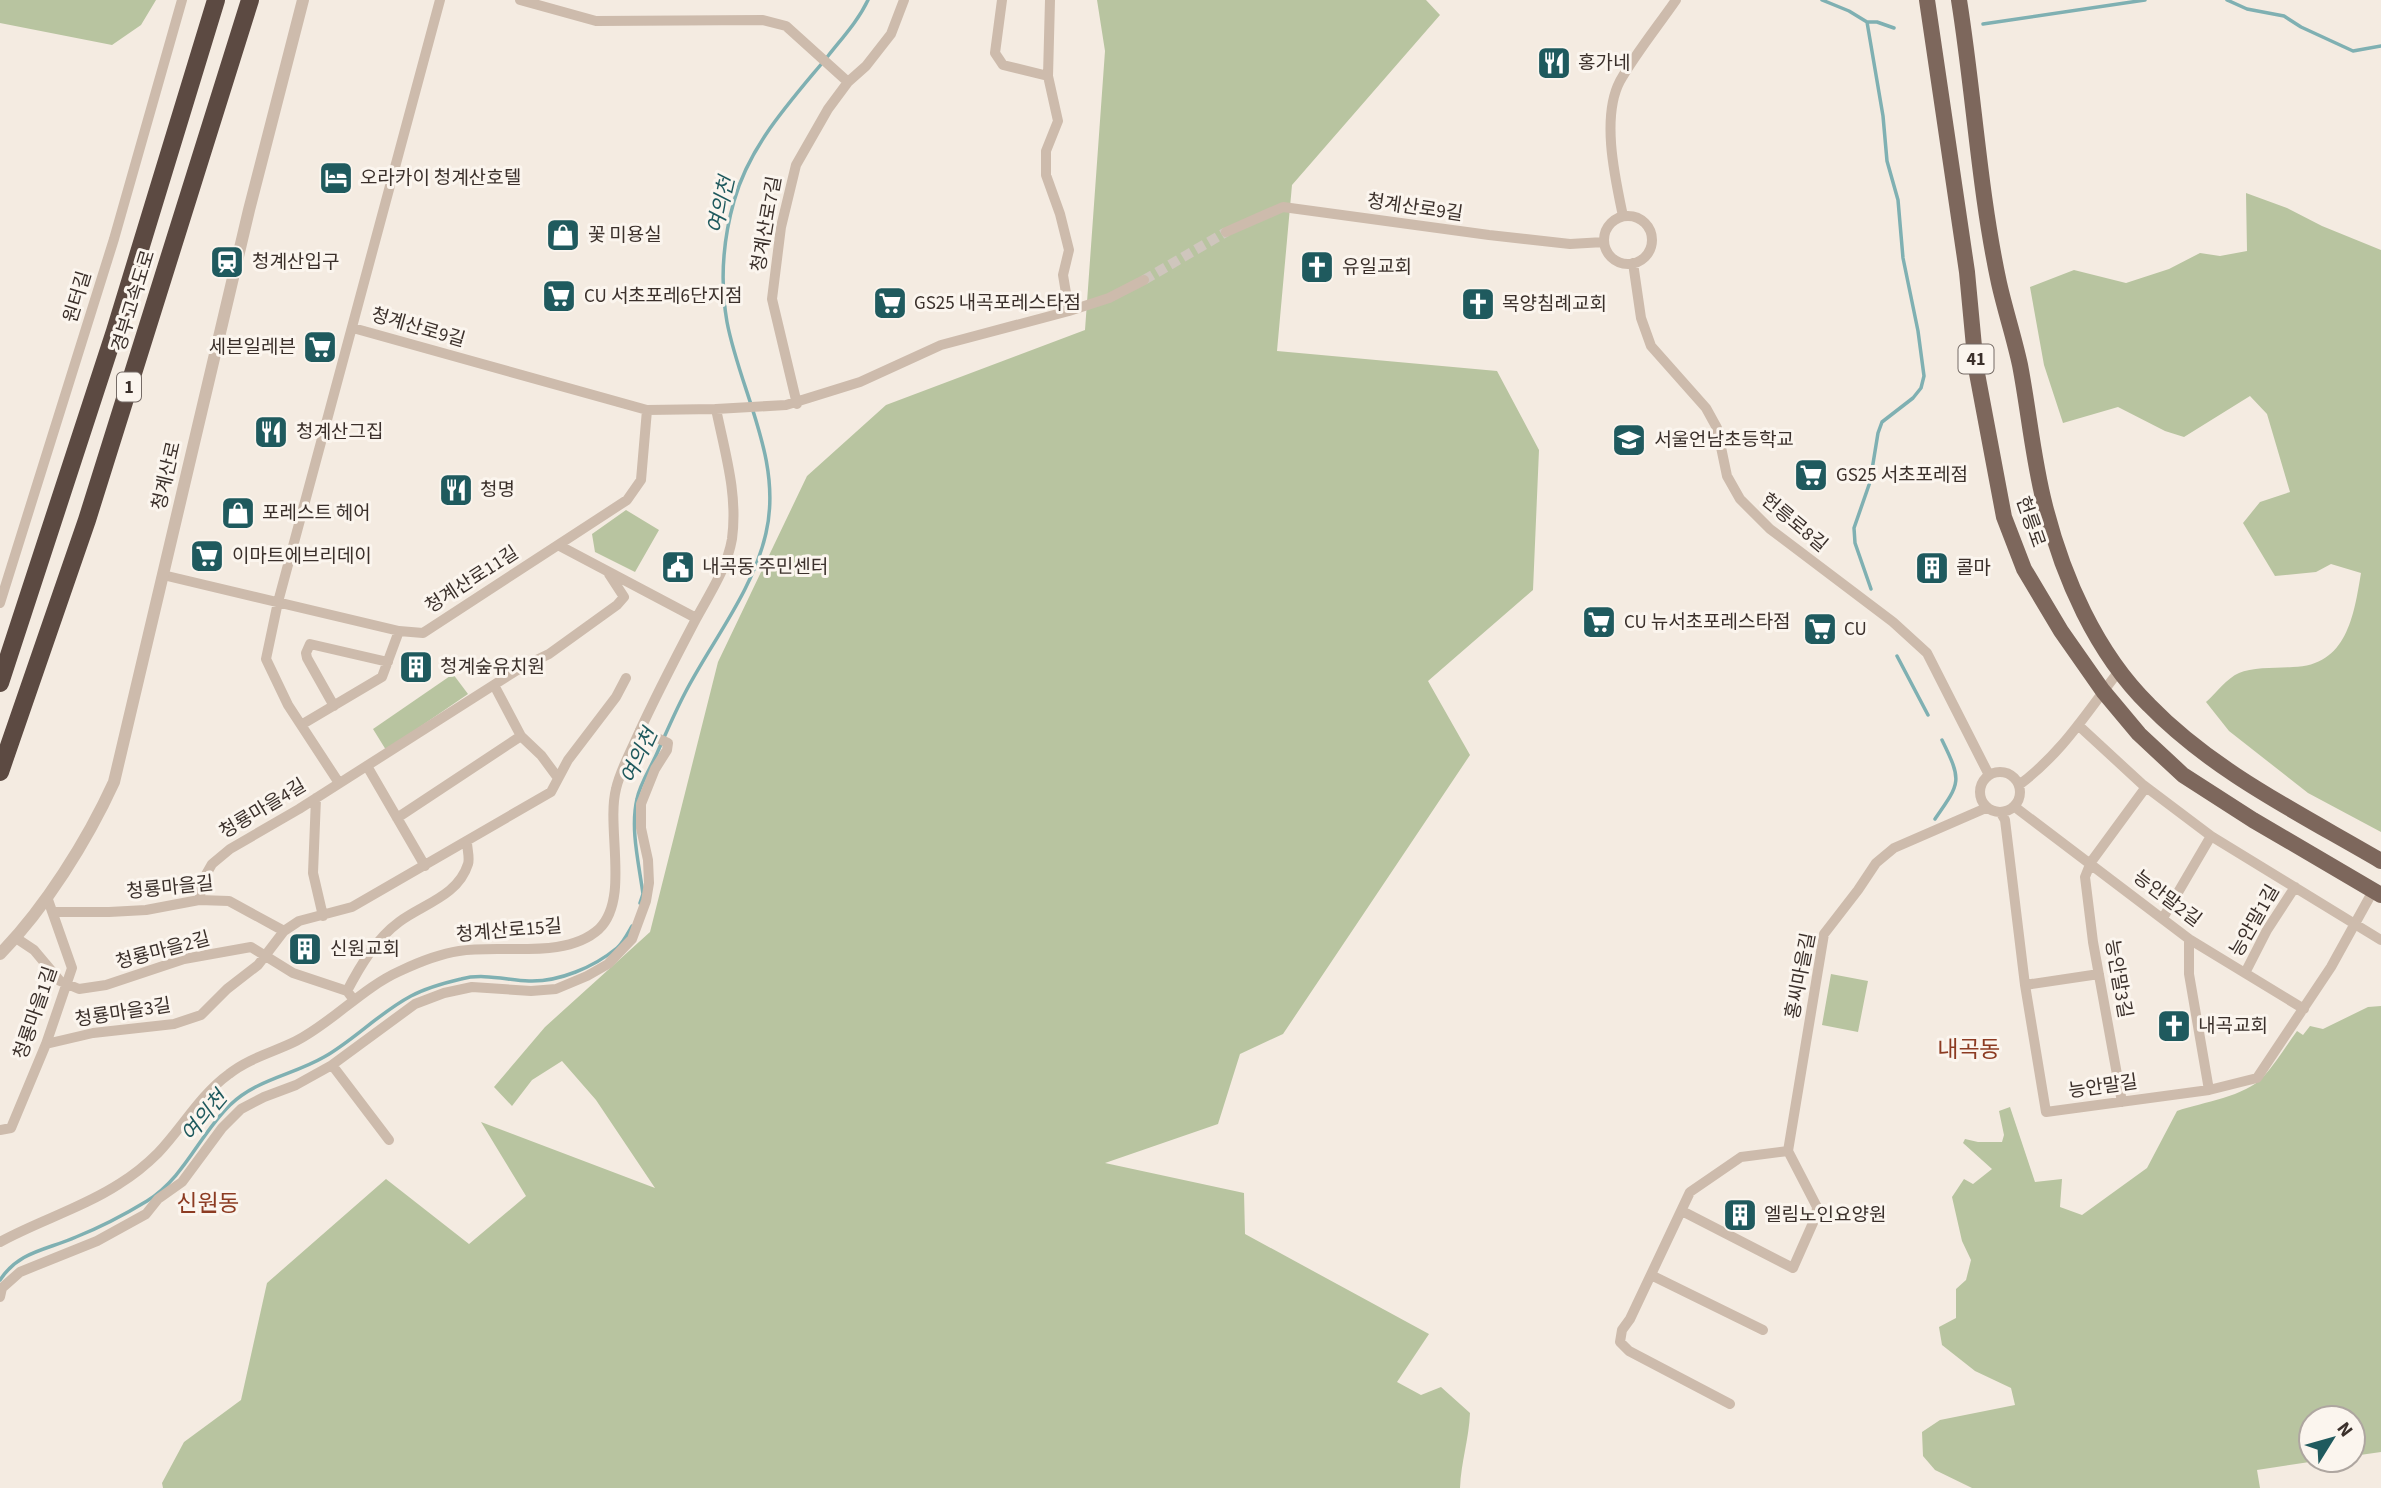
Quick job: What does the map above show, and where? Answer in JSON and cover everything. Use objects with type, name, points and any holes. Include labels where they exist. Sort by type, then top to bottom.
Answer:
[{"type":"highway","name":"경부고속도로","points":[[0,683],[116,331],[216,0]]},
{"type":"highway","name":"경부고속도로","points":[[0,772],[87,520],[250,0]]},
{"type":"main road","name":"헌릉로","points":[[1927,0],[1967,272],[1976,368],[2004,517],[2024,569],[2061,631],[2103,691],[2139,734],[2183,775],[2377,893]]},
{"type":"main road","name":"헌릉로","points":[[1959,0],[1997,271],[2019,362],[2045,506],[2062,561],[2076,594],[2099,640],[2119,671],[2149,706],[2217,764],[2381,861]]},
{"type":"street","name":"원터길","points":[[0,603],[110,251],[182,0]]},
{"type":"street","name":"청계산로","points":[[0,954],[16,938],[47,897],[97,817],[114,782],[249,210],[303,0]]},
{"type":"street","name":"청계산로9길","points":[[440,0],[354,328],[647,410],[792,404]]},
{"type":"street","points":[[520,0],[596,22],[763,20],[786,26],[848,82]]},
{"type":"street","name":"청계산로7길","points":[[792,404],[772,299],[781,228],[796,165],[828,109],[891,34],[904,0]]},
{"type":"street","points":[[1002,0],[995,53],[998,59],[1003,65],[1048,76]]},
{"type":"street","points":[[1050,0],[1048,76],[1058,121],[1046,151],[1046,175],[1069,250],[1063,275],[1069,311]]},
{"type":"street","points":[[1623,216],[1612,149],[1612,112],[1619,83],[1676,0]]},
{"type":"street","name":"청계산로9길","points":[[1226,232],[1283,207],[1570,244],[1604,242]]},
{"type":"street","points":[[1623,216],[1641,218],[1651,231],[1651,246],[1647,254],[1633,263],[1618,262],[1611,257],[1604,242],[1606,230],[1611,223],[1623,216]]},
{"type":"street","name":"헌릉로8길","points":[[1633,263],[1641,318],[1651,346],[1706,408],[1717,428],[1727,476],[1740,499],[1770,529],[1893,622],[1927,653],[1989,775]]},
{"type":"street","points":[[792,404],[860,382],[941,345],[1069,311],[1109,298],[1144,280]]},
{"type":"street","points":[[339,783],[301,725],[266,659],[278,602],[354,328]]},
{"type":"street","name":"청계산로15길","points":[[0,1242],[32,1224],[119,1184],[157,1154],[228,1074],[253,1059],[297,1040],[351,996],[425,960],[457,951],[495,947],[543,949],[569,945],[598,929],[609,916],[614,894],[612,816],[616,787],[640,730],[722,572],[732,542],[733,492],[719,409]]},
{"type":"street","name":"청계산로11길","points":[[163,575],[399,631],[423,632],[627,500],[641,480],[647,410]]},
{"type":"street","points":[[558,545],[696,618]]},
{"type":"street","name":"청룡마을4길","points":[[199,900],[204,878],[212,864],[230,849],[316,798],[522,667],[549,654],[617,606],[624,597],[609,573]]},
{"type":"street","points":[[301,725],[382,677],[399,631]]},
{"type":"street","points":[[334,706],[307,658],[310,644],[388,662]]},
{"type":"street","points":[[2019,785],[2061,748],[2119,671]]},
{"type":"street","points":[[285,931],[299,921],[352,907],[467,842],[522,807],[551,793],[568,760],[616,697],[626,678]]},
{"type":"street","points":[[494,685],[521,736],[541,755],[558,778]]},
{"type":"street","name":"능안말1길","points":[[2078,725],[2146,787],[2211,836],[2355,925]]},
{"type":"street","points":[[0,1297],[2,1288],[20,1272],[97,1241],[146,1214],[159,1199],[182,1182],[222,1128],[241,1109],[296,1085],[332,1065],[415,1004],[444,993],[472,987],[531,991],[556,989],[608,964],[632,939],[646,901],[649,884],[648,860],[641,828],[641,804],[668,743],[640,730]]},
{"type":"street","points":[[397,818],[521,736]]},
{"type":"street","points":[[367,766],[425,866]]},
{"type":"street","points":[[2000,772],[2012,775],[2019,785],[2020,798],[2015,807],[2001,813],[1986,808],[1982,803],[1979,791],[1984,779],[1989,775],[2000,772]]},
{"type":"street","points":[[2091,862],[2146,787]]},
{"type":"street","points":[[316,798],[313,873],[323,916]]},
{"type":"street","name":"능안말2길","points":[[2015,807],[2091,862],[2189,939],[2304,1009]]},
{"type":"street","name":"홍씨마을길","points":[[1788,1151],[1824,934],[1876,863],[1894,848],[1986,808]]},
{"type":"street","name":"능안말길","points":[[2001,813],[2005,820],[2025,985],[2046,1112],[2209,1090],[2257,1078],[2377,893]]},
{"type":"street","points":[[2163,918],[2211,836]]},
{"type":"street","points":[[266,955],[293,973],[351,996],[359,969],[398,923],[454,888],[468,863],[467,842]]},
{"type":"street","name":"능안말3길","points":[[2091,862],[2085,877],[2122,1102]]},
{"type":"street","name":"능안말1길","points":[[2245,973],[2267,930],[2295,887]]},
{"type":"street","name":"청룡마을1길","points":[[0,1130],[11,1128],[46,1044],[72,968],[47,897]]},
{"type":"street","name":"청룡마을길","points":[[53,912],[68,914],[146,909],[199,900],[229,901],[285,931]]},
{"type":"street","points":[[2355,925],[2381,940]]},
{"type":"street","name":"청룡마을3길","points":[[46,1044],[93,1033],[174,1024],[201,1015],[258,965],[285,931]]},
{"type":"street","points":[[16,938],[33,950],[53,974],[68,985]]},
{"type":"street","points":[[2189,939],[2189,974],[2209,1090]]},
{"type":"street","name":"청룡마을2길","points":[[68,985],[79,989],[106,985],[184,959],[251,947],[266,955]]},
{"type":"street","points":[[2025,985],[2099,974]]},
{"type":"street","points":[[332,1065],[389,1140]]},
{"type":"street","points":[[1682,1211],[1793,1268],[1816,1216],[1817,1207],[1788,1151],[1741,1157],[1690,1192],[1630,1319],[1622,1330],[1620,1342],[1629,1351],[1730,1404]]},
{"type":"street","points":[[1651,1275],[1763,1330]]},
{"type":"green space","points":[[0,0],[156,0],[141,25],[112,45],[0,23]]},
{"type":"green space","points":[[1097,0],[1426,0],[1440,15],[1292,185],[1277,351],[1497,371],[1539,450],[1533,590],[1428,681],[1470,755],[1283,1034],[1240,1054],[1218,1124],[1105,1163],[1244,1193],[1245,1234],[1429,1334],[1397,1382],[1421,1395],[1441,1387],[1470,1413],[1460,1488],[163,1488],[162,1483],[184,1442],[241,1400],[267,1283],[386,1179],[469,1244],[526,1196],[481,1122],[655,1188],[596,1100],[562,1061],[532,1080],[512,1106],[494,1087],[545,1027],[650,932],[718,662],[807,476],[886,405],[1085,330],[1105,51]]},
{"type":"green space","points":[[2246,193],[2287,208],[2322,226],[2381,250],[2381,832],[2308,793],[2229,731],[2206,702],[2226,682],[2244,671],[2293,667],[2325,658],[2345,635],[2355,605],[2361,573],[2331,564],[2316,572],[2275,576],[2243,523],[2260,502],[2290,492],[2267,414],[2250,396],[2184,437],[2165,431],[2118,407],[2063,423],[2044,365],[2030,287],[2074,270],[2126,283],[2169,269],[2200,253],[2220,256],[2247,251]]},
{"type":"green space","points":[[626,510],[659,530],[635,572],[595,552],[592,534]]},
{"type":"green space","points":[[453,674],[468,694],[386,750],[373,729]]},
{"type":"green space","points":[[1831,974],[1868,981],[1858,1032],[1822,1025]]},
{"type":"green space","points":[[2381,1006],[2381,1452],[2367,1454],[2367,1404],[2297,1404],[2297,1464],[2257,1470],[2260,1488],[1972,1488],[1935,1470],[1923,1456],[1922,1432],[1940,1420],[2015,1405],[2011,1388],[1975,1371],[1942,1345],[1939,1327],[1956,1318],[1956,1289],[1966,1280],[1971,1260],[1962,1241],[1952,1197],[1964,1179],[1973,1184],[1992,1169],[1963,1143],[1965,1139],[2002,1142],[2004,1135],[1999,1111],[2010,1107],[2035,1182],[2062,1179],[2060,1207],[2082,1215],[2147,1168],[2177,1111],[2246,1089],[2273,1066],[2297,1031],[2303,1035],[2310,1026],[2323,1029],[2368,1007]]},
{"type":"waterway","name":"여의천","points":[[640,903],[643,894],[634,822],[639,793],[674,714],[752,575],[766,533],[770,506],[765,452],[727,322],[724,261],[730,216],[741,180],[761,142],[850,29],[868,0]]},
{"type":"waterway","points":[[1822,0],[1867,22],[1877,22],[1894,28]]},
{"type":"waterway","points":[[1983,24],[2145,0]]},
{"type":"waterway","points":[[2227,0],[2247,9],[2284,16],[2301,27],[2353,51],[2381,46]]},
{"type":"waterway","points":[[1867,22],[1883,116],[1887,161],[1898,200],[1903,258],[1924,376],[1921,388],[1913,398],[1882,422],[1870,482],[1854,528],[1855,543],[1871,589]]},
{"type":"waterway","points":[[1897,656],[1928,715]]},
{"type":"waterway","points":[[1935,819],[1950,797],[1956,781],[1953,764],[1942,740]]},
{"type":"waterway","name":"여의천","points":[[0,1280],[16,1263],[34,1252],[94,1229],[147,1201],[172,1180],[209,1129],[241,1096],[263,1083],[324,1057],[411,996],[469,977],[540,981],[564,976],[608,955],[617,948],[632,926]]},
{"type":"tunnel","points":[[1144,280],[1226,232]]},
{"type":"place","name":"홍가네","points":[[1554,63]]},
{"type":"place","name":"오라카이 청계산호텔","points":[[336,178]]},
{"type":"place","name":"꽃 미용실","points":[[563,235]]},
{"type":"place","name":"청계산입구","points":[[227,262]]},
{"type":"place","name":"유일교회","points":[[1317,267]]},
{"type":"place","name":"CU 서초포레6단지점","points":[[559,296]]},
{"type":"place","name":"GS25 내곡포레스타점","points":[[890,303]]},
{"type":"place","name":"목양침례교회","points":[[1478,304]]},
{"type":"place","name":"세븐일레븐","points":[[320,347]]},
{"type":"place","name":"청계산그집","points":[[271,432]]},
{"type":"place","name":"서울언남초등학교","points":[[1629,440]]},
{"type":"place","name":"GS25 서초포레점","points":[[1811,475]]},
{"type":"place","name":"청명","points":[[456,490]]},
{"type":"place","name":"포레스트 헤어","points":[[238,513]]},
{"type":"place","name":"이마트에브리데이","points":[[207,556]]},
{"type":"place","name":"내곡동 주민센터","points":[[678,567]]},
{"type":"place","name":"콜마","points":[[1932,568]]},
{"type":"place","name":"CU 뉴서초포레스타점","points":[[1599,622]]},
{"type":"place","name":"CU","points":[[1820,629]]},
{"type":"place","name":"청계숲유치원","points":[[416,667]]},
{"type":"place","name":"신원교회","points":[[305,949]]},
{"type":"place","name":"내곡교회","points":[[2174,1026]]},
{"type":"place","name":"엘림노인요양원","points":[[1740,1215]]},
{"type":"district","name":"내곡동","points":[[1969,1049]]},
{"type":"district","name":"신원동","points":[[208,1203]]}]
